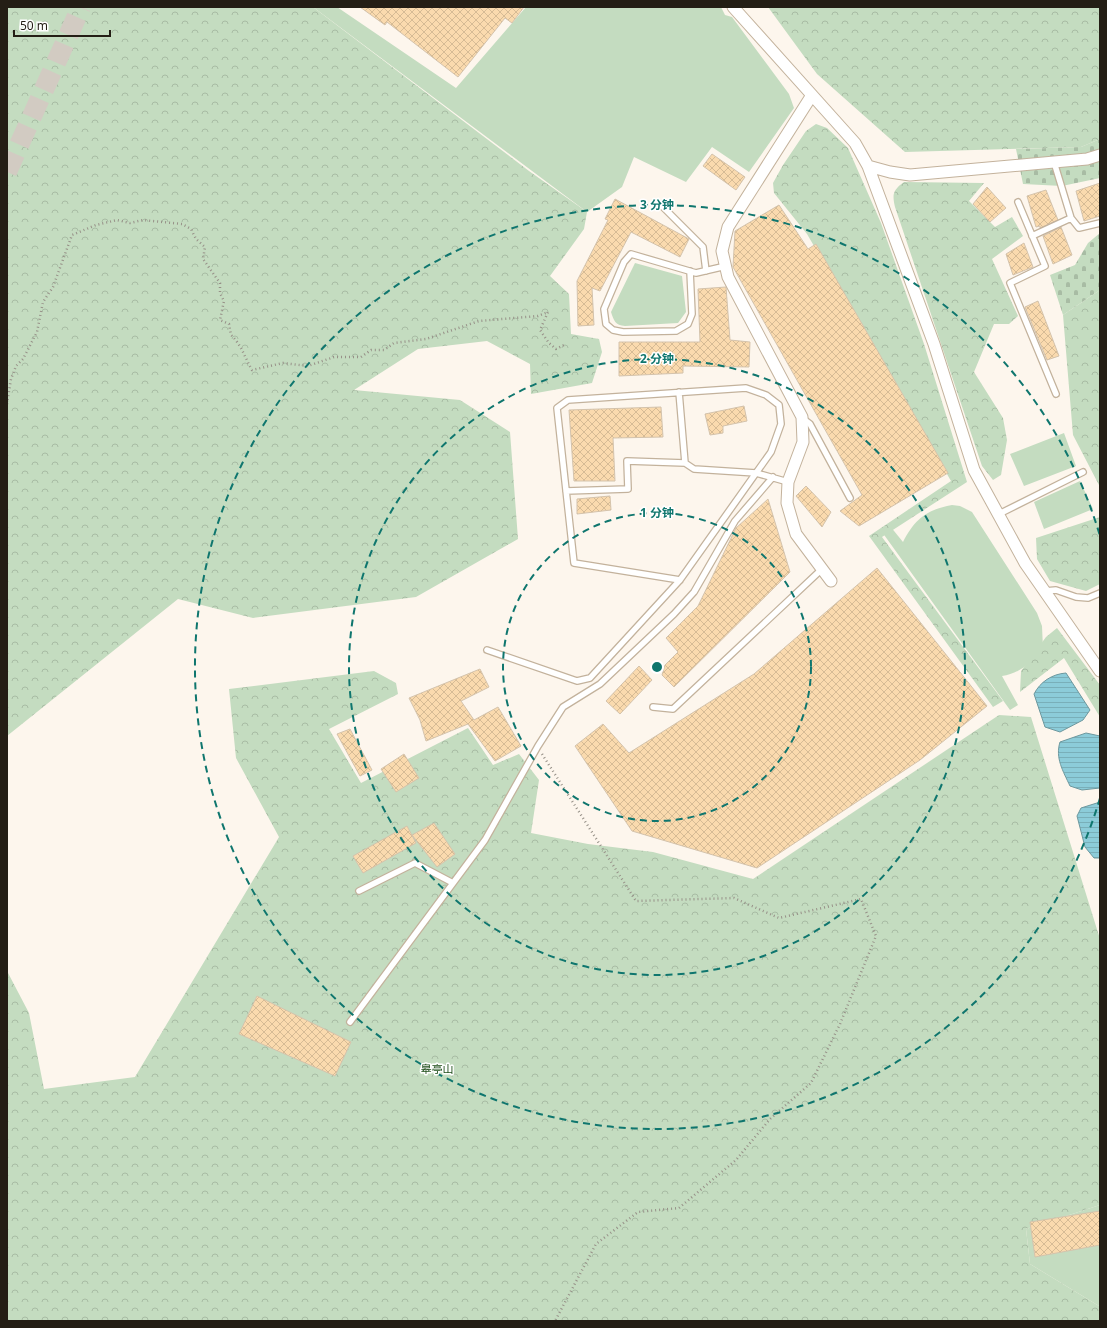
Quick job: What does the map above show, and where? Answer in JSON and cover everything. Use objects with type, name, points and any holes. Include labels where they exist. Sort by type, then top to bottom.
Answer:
[{"type":"street","points":[[733,7],[855,143],[868,166],[934,344],[974,470],[997,515],[1025,563],[1100,671]]},
{"type":"street","points":[[812,95],[728,227],[722,251],[728,277],[802,417],[803,442],[788,482],[787,503],[796,534],[831,581]]},
{"type":"street","points":[[868,166],[890,172],[910,175],[1087,159],[1100,155]]},
{"type":"lane","points":[[1054,162],[1071,218],[1079,228],[1100,223]]},
{"type":"lane","points":[[1018,202],[1045,266],[1010,283],[1056,394]]},
{"type":"lane","points":[[663,207],[703,247],[706,271]]},
{"type":"lane","points":[[1032,236],[1071,218]]},
{"type":"lane","points":[[690,271],[692,314],[688,324],[676,331],[624,332],[613,330],[606,324],[604,309],[624,262],[631,254],[690,271],[696,273],[726,266]]},
{"type":"lane","points":[[486,650],[577,681],[590,678],[680,580],[771,452],[781,424],[779,405],[766,395],[746,388],[568,400],[557,408],[574,563],[680,580]]},
{"type":"lane","points":[[679,392],[685,463]]},
{"type":"lane","points":[[802,417],[810,424],[850,498]]},
{"type":"lane","points":[[566,491],[628,489],[627,461],[685,463],[694,469],[756,473],[788,482]]},
{"type":"lane","points":[[997,515],[1082,472]]},
{"type":"lane","points":[[350,1022],[485,840],[538,746],[563,707],[576,697],[600,684],[674,614],[694,592],[735,521],[773,478]]},
{"type":"lane","points":[[653,707],[673,709],[822,569]]},
{"type":"lane","points":[[1045,591],[1056,590],[1088,598],[1100,594]]},
{"type":"lane","points":[[359,891],[415,864],[453,883]]},
{"type":"path","points":[[7,404],[11,379],[16,366],[23,359],[37,332],[43,302],[53,286],[72,235],[96,225],[117,220],[130,223],[143,220],[182,224],[191,229],[196,239],[205,248],[203,259],[220,283],[220,292],[224,301],[220,320],[229,324],[231,335],[238,341],[243,356],[252,370],[283,363],[308,366],[334,358],[361,357],[371,350],[384,350],[394,343],[426,339],[479,321],[538,316],[548,312],[540,330],[556,350],[566,344]]},
{"type":"path","points":[[538,746],[636,901],[734,898],[779,918],[861,899],[876,936],[840,1024],[811,1083],[770,1119],[736,1160],[679,1208],[638,1212],[596,1244],[555,1321]]},
{"type":"green space","points":[[7,7],[313,7],[529,171],[587,212],[584,229],[550,276],[569,294],[571,334],[599,339],[602,352],[592,383],[531,394],[530,364],[487,341],[418,349],[354,390],[460,400],[510,432],[518,539],[416,597],[253,618],[178,599],[7,736]]},
{"type":"green space","points":[[313,7],[337,7],[456,88],[526,7],[721,7],[725,15],[732,17],[789,94],[794,108],[749,172],[712,147],[686,182],[634,157],[622,187],[587,212]]},
{"type":"green space","points":[[768,7],[1100,7],[1100,139],[1081,147],[905,152],[817,74]]},
{"type":"green space","points":[[816,124],[827,128],[848,148],[881,223],[924,344],[967,482],[882,537],[1003,701],[993,707],[869,536],[951,481],[807,234],[774,193],[773,183],[783,165],[806,131]]},
{"type":"green space","points":[[1100,139],[1100,178],[1062,186],[1023,184],[1016,149],[1081,147]]},
{"type":"green space","points":[[904,182],[984,183],[969,201],[995,227],[1012,217],[1023,236],[992,259],[1018,316],[1009,324],[994,324],[974,372],[1003,418],[1007,440],[1001,475],[993,480],[982,466],[895,207],[894,193]]},
{"type":"green space","points":[[1100,233],[1100,290],[1063,315],[1050,275],[1075,265],[1088,243]]},
{"type":"green space","points":[[635,263],[682,276],[686,312],[678,323],[625,326],[619,325],[615,322],[611,312]]},
{"type":"green space","points":[[1100,290],[1100,487],[1073,435],[1063,315]]},
{"type":"green space","points":[[1064,433],[1076,466],[1024,486],[1010,454]]},
{"type":"green space","points":[[1080,481],[1093,509],[1044,529],[1034,502]]},
{"type":"green space","points":[[952,505],[960,506],[972,512],[1037,613],[1042,626],[1043,649],[1025,667],[1014,673],[1002,676],[1018,705],[1010,710],[882,532],[890,526],[903,542],[912,527],[922,517],[935,510]]},
{"type":"green space","points":[[1100,517],[1100,584],[1086,591],[1050,581],[1037,559],[1036,538]]},
{"type":"green space","points":[[1057,628],[1100,685],[1100,717],[1064,658],[1020,692],[1021,671],[1046,637]]},
{"type":"green space","name":"皋亭山","points":[[374,671],[396,683],[398,694],[329,729],[361,783],[468,728],[493,765],[519,754],[539,780],[531,833],[588,844],[653,852],[753,879],[999,715],[1031,717],[1100,939],[1100,1205],[1026,1229],[1030,1264],[1099,1306],[1100,1321],[7,1321],[7,971],[29,1013],[44,1089],[135,1077],[279,837],[236,758],[229,689]]},
{"type":"green space","points":[[1100,1205],[1100,1314],[1099,1306],[1030,1264],[1026,1229]]},
{"type":"water","points":[[1066,673],[1090,710],[1083,720],[1060,732],[1045,727],[1034,694],[1047,679]]},
{"type":"water","points":[[1086,733],[1100,736],[1100,788],[1082,790],[1070,786],[1060,764],[1058,754],[1060,742]]},
{"type":"water","points":[[1100,802],[1100,858],[1094,858],[1085,847],[1077,816],[1081,808]]},
{"type":"building","points":[[360,7],[524,7],[512,23],[505,18],[458,77],[387,22],[385,25]]},
{"type":"building","points":[[712,154],[745,177],[736,190],[703,166]]},
{"type":"building","points":[[1100,183],[1100,216],[1084,221],[1076,191]]},
{"type":"building","points":[[987,187],[1006,208],[990,222],[973,204]]},
{"type":"building","points":[[1046,190],[1058,220],[1040,228],[1040,226],[1036,227],[1027,196]]},
{"type":"building","points":[[615,199],[689,239],[680,257],[631,232],[600,291],[592,288],[594,325],[578,326],[577,281],[608,220],[605,219]]},
{"type":"building","points":[[779,205],[808,249],[816,244],[948,473],[859,526],[840,511],[862,495],[733,267],[735,231]]},
{"type":"building","points":[[1061,227],[1072,255],[1053,264],[1043,236]]},
{"type":"building","points":[[1024,243],[1033,267],[1013,275],[1006,254]]},
{"type":"building","points":[[726,287],[730,340],[750,342],[749,367],[683,366],[683,373],[619,376],[619,342],[700,342],[698,289]]},
{"type":"building","points":[[1038,301],[1059,356],[1047,360],[1025,307]]},
{"type":"building","points":[[744,406],[747,421],[723,426],[723,433],[710,435],[705,414]]},
{"type":"building","points":[[661,407],[663,437],[613,438],[615,481],[574,481],[569,410]]},
{"type":"building","points":[[806,486],[831,512],[822,527],[796,496]]},
{"type":"building","points":[[610,496],[611,510],[577,514],[577,499]]},
{"type":"building","points":[[768,499],[790,572],[674,687],[662,675],[665,665],[678,652],[666,638],[698,606],[736,528]]},
{"type":"building","points":[[877,568],[987,706],[920,760],[757,868],[632,831],[575,746],[603,724],[629,753],[754,674]]},
{"type":"building","points":[[639,666],[652,680],[620,714],[606,701]]},
{"type":"building","points":[[480,669],[489,687],[461,701],[474,720],[498,707],[521,746],[495,761],[468,724],[426,741],[420,720],[409,698]]},
{"type":"building","points":[[350,729],[372,770],[360,776],[337,734]]},
{"type":"building","points":[[404,754],[419,778],[396,792],[381,769]]},
{"type":"building","points":[[434,823],[455,854],[437,867],[412,835]]},
{"type":"building","points":[[407,826],[416,843],[363,873],[353,856]]},
{"type":"building","points":[[257,996],[351,1042],[335,1076],[239,1034]]},
{"type":"building","points":[[1100,1211],[1100,1245],[1035,1257],[1030,1222]]},
{"type":"tunnel","points":[[7,172],[81,7]]}]
